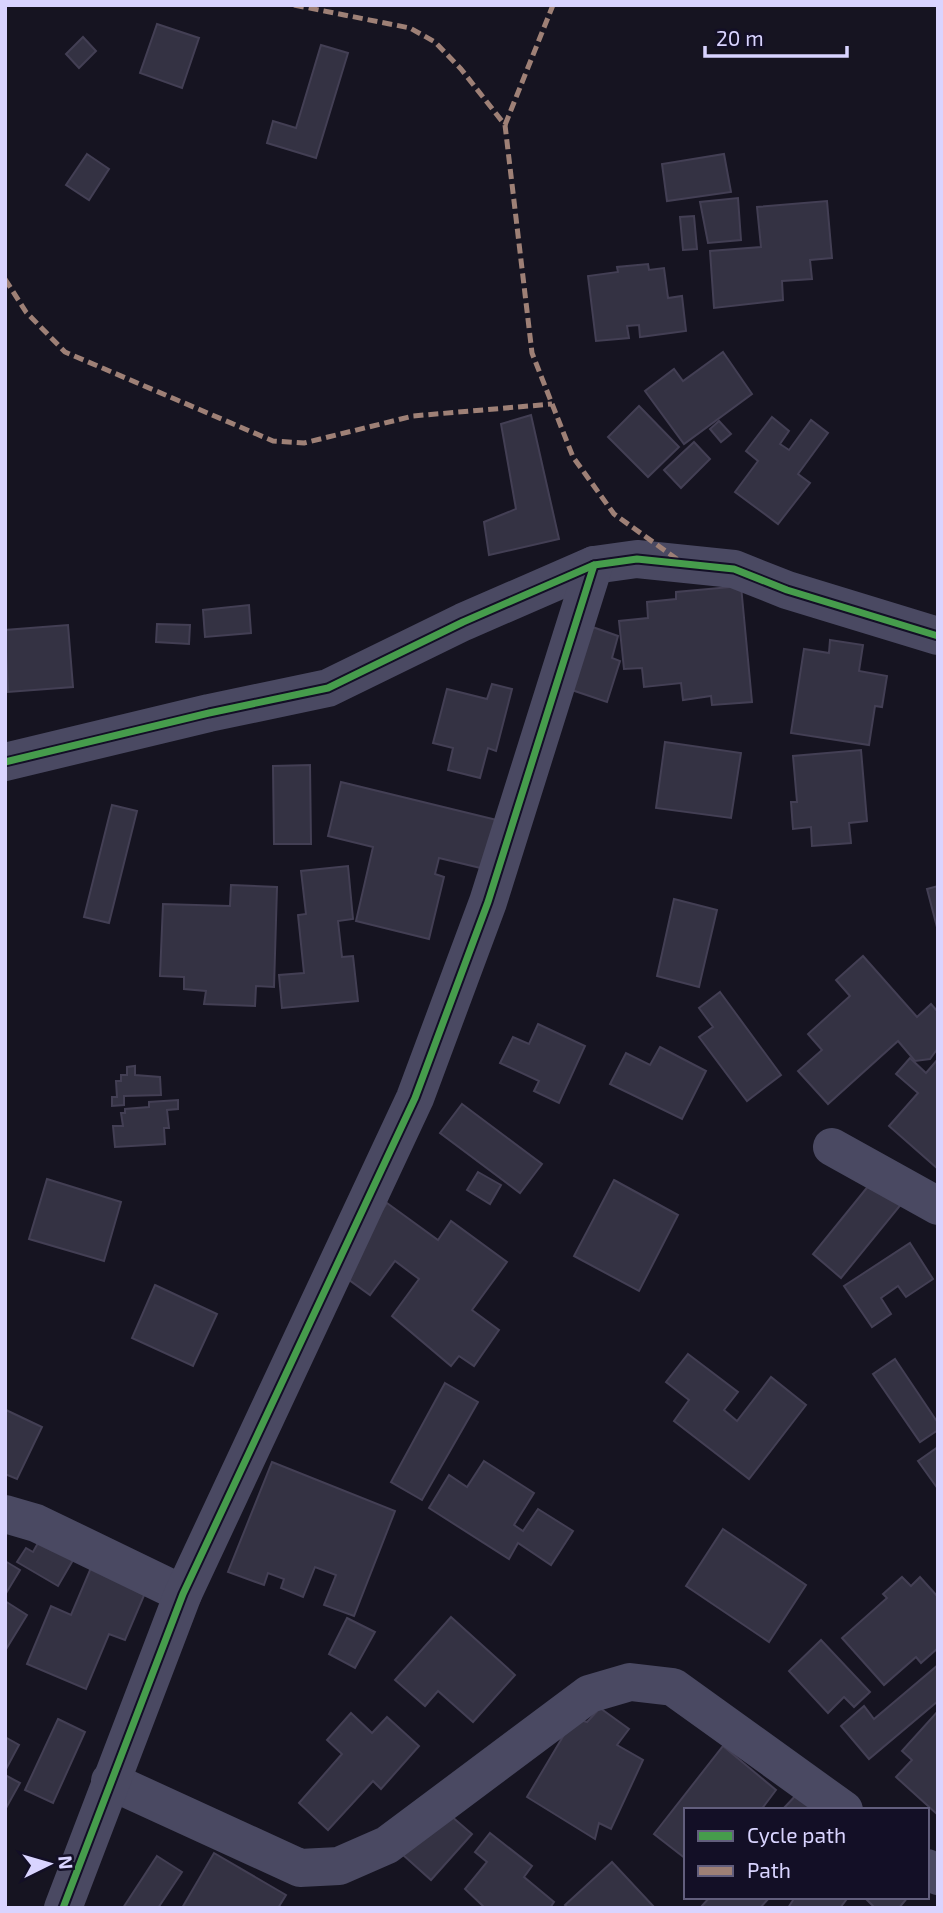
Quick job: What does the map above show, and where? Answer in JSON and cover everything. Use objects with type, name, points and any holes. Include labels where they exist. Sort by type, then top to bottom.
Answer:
[{"type":"street","points":[[5,762],[328,688],[463,622],[594,565],[637,559],[734,569],[787,590],[938,636]]},
{"type":"street","points":[[63,1908],[183,1594],[415,1098],[488,902],[594,565]]},
{"type":"street","points":[[832,1147],[938,1206]]},
{"type":"street","points":[[5,1514],[36,1522],[183,1594]]},
{"type":"street","points":[[110,1781],[300,1868],[339,1866],[387,1845],[589,1694],[630,1682],[673,1687],[841,1808]]},
{"type":"building","points":[[157,24],[199,38],[182,88],[140,73]]},
{"type":"building","points":[[83,37],[96,51],[79,68],[66,54]]},
{"type":"building","points":[[321,45],[348,53],[316,158],[267,143],[273,121],[296,128]]},
{"type":"building","points":[[87,154],[109,169],[89,200],[66,185]]},
{"type":"building","points":[[724,154],[731,192],[667,201],[662,164]]},
{"type":"building","points":[[738,198],[741,240],[708,243],[700,202]]},
{"type":"building","points":[[827,201],[832,258],[810,260],[812,279],[782,281],[783,300],[714,308],[710,251],[761,247],[757,207]]},
{"type":"building","points":[[694,216],[697,249],[683,250],[680,217]]},
{"type":"building","points":[[648,264],[649,270],[664,268],[668,298],[682,296],[686,331],[640,337],[639,325],[627,326],[629,338],[596,341],[588,276],[618,272],[617,267]]},
{"type":"building","points":[[723,352],[752,394],[684,444],[645,391],[674,369],[683,381]]},
{"type":"building","points":[[639,406],[679,447],[648,477],[608,437]]},
{"type":"building","points":[[531,415],[559,539],[489,555],[484,522],[516,509],[501,424]]},
{"type":"building","points":[[772,417],[789,431],[780,444],[789,450],[811,420],[828,433],[798,474],[810,483],[778,524],[735,492],[758,461],[746,451]]},
{"type":"building","points":[[719,421],[731,434],[721,442],[710,429]]},
{"type":"building","points":[[694,442],[710,459],[681,488],[664,470]]},
{"type":"building","points":[[741,586],[752,702],[712,705],[711,696],[683,700],[681,683],[644,687],[642,668],[624,669],[619,621],[648,618],[647,602],[676,599],[676,592]]},
{"type":"building","points":[[249,605],[251,633],[205,637],[203,610]]},
{"type":"building","points":[[157,624],[190,625],[189,644],[156,642]]},
{"type":"building","points":[[584,624],[618,636],[612,658],[620,661],[607,702],[563,687]]},
{"type":"building","points":[[68,625],[73,687],[8,692],[5,630]]},
{"type":"building","points":[[830,640],[863,645],[859,671],[887,676],[882,707],[875,706],[869,745],[791,733],[804,649],[829,653]]},
{"type":"building","points":[[492,684],[512,689],[496,751],[488,748],[480,778],[448,770],[453,748],[433,743],[447,689],[487,699]]},
{"type":"building","points":[[665,742],[741,753],[731,818],[656,808]]},
{"type":"building","points":[[861,750],[867,821],[849,823],[851,843],[812,846],[811,827],[793,829],[791,802],[797,802],[793,756]]},
{"type":"building","points":[[310,765],[311,844],[274,844],[273,766]]},
{"type":"building","points":[[341,782],[505,822],[493,871],[439,858],[435,874],[444,877],[429,939],[356,921],[373,847],[328,836]]},
{"type":"building","points":[[112,805],[137,811],[109,923],[84,917]]},
{"type":"building","points":[[348,866],[353,919],[338,921],[342,957],[353,956],[358,1001],[282,1008],[279,975],[304,973],[298,915],[306,914],[301,871]]},
{"type":"building","points":[[231,885],[277,887],[274,987],[256,986],[255,1006],[204,1004],[206,991],[184,989],[184,977],[160,976],[163,904],[230,906]]},
{"type":"building","points":[[938,886],[938,931],[927,889]]},
{"type":"building","points":[[674,899],[717,910],[699,987],[657,976]]},
{"type":"building","points":[[863,956],[917,1017],[931,1004],[938,1012],[938,1048],[930,1059],[915,1061],[898,1041],[828,1104],[798,1071],[822,1050],[808,1034],[850,996],[836,980]]},
{"type":"building","points":[[720,992],[781,1075],[747,1101],[699,1037],[713,1027],[699,1008]]},
{"type":"building","points":[[538,1024],[585,1046],[559,1103],[534,1091],[539,1081],[500,1063],[513,1037],[529,1044]]},
{"type":"building","points":[[660,1047],[706,1071],[682,1119],[610,1084],[626,1053],[650,1065]]},
{"type":"building","points":[[910,1058],[926,1073],[938,1059],[938,1169],[889,1126],[918,1093],[896,1074]]},
{"type":"building","points":[[135,1066],[135,1075],[160,1077],[161,1095],[124,1096],[124,1105],[112,1106],[112,1097],[117,1097],[116,1081],[121,1081],[121,1075],[127,1075],[127,1067]]},
{"type":"building","points":[[178,1100],[178,1109],[167,1110],[169,1128],[164,1128],[165,1144],[115,1147],[113,1126],[123,1126],[121,1113],[125,1113],[125,1109],[149,1107],[149,1102]]},
{"type":"building","points":[[462,1104],[542,1164],[520,1193],[440,1133]]},
{"type":"building","points":[[478,1172],[501,1185],[490,1204],[467,1190]]},
{"type":"building","points":[[47,1179],[121,1202],[104,1261],[29,1239]]},
{"type":"building","points":[[874,1179],[903,1202],[841,1278],[813,1254]]},
{"type":"building","points":[[614,1180],[678,1215],[639,1291],[574,1256]]},
{"type":"building","points":[[387,1203],[438,1240],[451,1221],[507,1262],[472,1310],[499,1330],[474,1366],[459,1356],[451,1366],[392,1316],[419,1279],[395,1261],[370,1295],[338,1272]]},
{"type":"building","points":[[910,1243],[933,1279],[906,1297],[898,1286],[881,1298],[891,1314],[872,1327],[844,1286]]},
{"type":"building","points":[[155,1285],[217,1314],[193,1366],[132,1338]]},
{"type":"building","points":[[688,1354],[738,1392],[724,1410],[737,1421],[771,1377],[806,1405],[749,1479],[674,1421],[689,1400],[666,1382]]},
{"type":"building","points":[[895,1359],[938,1423],[938,1430],[920,1442],[873,1374]]},
{"type":"building","points":[[445,1383],[478,1402],[422,1500],[391,1482]]},
{"type":"building","points":[[6,1410],[42,1427],[17,1479],[5,1474]]},
{"type":"building","points":[[938,1447],[938,1489],[918,1461]]},
{"type":"building","points":[[484,1461],[534,1493],[514,1525],[523,1531],[538,1509],[573,1531],[551,1565],[518,1543],[509,1559],[429,1508],[449,1475],[467,1487]]},
{"type":"building","points":[[272,1462],[395,1511],[354,1616],[324,1605],[336,1575],[315,1567],[303,1597],[281,1588],[284,1579],[268,1573],[264,1585],[228,1572]]},
{"type":"building","points":[[723,1529],[806,1585],[769,1642],[686,1586]]},
{"type":"building","points":[[38,1543],[76,1555],[58,1586],[17,1562],[26,1548],[33,1552]]},
{"type":"building","points":[[5,1561],[20,1570],[5,1595]]},
{"type":"building","points":[[93,1563],[148,1586],[125,1640],[109,1634],[86,1689],[27,1664],[51,1606],[71,1615]]},
{"type":"building","points":[[902,1577],[911,1586],[920,1577],[938,1597],[938,1648],[921,1663],[916,1657],[884,1685],[842,1638],[887,1598],[883,1594]]},
{"type":"building","points":[[5,1601],[27,1615],[5,1651]]},
{"type":"building","points":[[451,1617],[515,1675],[473,1722],[438,1691],[425,1706],[395,1680]]},
{"type":"building","points":[[347,1618],[375,1632],[355,1668],[329,1654]]},
{"type":"building","points":[[821,1640],[870,1692],[854,1707],[844,1697],[828,1713],[789,1671]]},
{"type":"building","points":[[938,1665],[938,1701],[869,1759],[841,1726],[864,1706],[874,1719]]},
{"type":"building","points":[[600,1708],[629,1729],[617,1745],[643,1760],[611,1829],[599,1823],[595,1839],[527,1797],[574,1718],[587,1722]]},
{"type":"building","points":[[938,1711],[938,1815],[896,1777],[912,1760],[902,1751]]},
{"type":"building","points":[[351,1713],[372,1733],[387,1717],[419,1746],[381,1789],[373,1781],[328,1830],[299,1803],[342,1754],[327,1740]]},
{"type":"building","points":[[58,1719],[85,1732],[53,1803],[25,1790]]},
{"type":"building","points":[[5,1737],[19,1745],[5,1771]]},
{"type":"building","points":[[723,1746],[776,1790],[762,1808],[684,1808],[684,1857],[654,1834]]},
{"type":"building","points":[[5,1775],[20,1783],[5,1810]]},
{"type":"building","points":[[799,1792],[814,1808],[784,1808]]},
{"type":"building","points":[[443,1809],[472,1834],[431,1880],[403,1855]]},
{"type":"building","points":[[490,1833],[532,1866],[524,1877],[554,1902],[550,1908],[485,1908],[465,1889],[487,1862],[475,1852]]},
{"type":"building","points":[[214,1853],[286,1895],[278,1908],[182,1908]]},
{"type":"building","points":[[157,1856],[182,1872],[158,1908],[123,1908]]},
{"type":"building","points":[[612,1862],[655,1908],[568,1908],[565,1905]]},
{"type":"building","points":[[708,1899],[768,1899],[760,1908],[700,1908]]},
{"type":"building","points":[[794,1899],[846,1900],[840,1908],[788,1908]]},
{"type":"building","points":[[866,1899],[906,1899],[899,1908],[875,1908]]},
{"type":"marked path","points":[[294,5],[410,28],[435,42],[461,69],[505,125],[532,353],[573,457],[614,514],[678,560]]},
{"type":"marked path","points":[[505,125],[553,5]]},
{"type":"marked path","points":[[5,279],[26,312],[65,352],[273,441],[304,443],[413,416],[552,404]]},
{"type":"cycle path","points":[[5,762],[209,713],[328,688],[463,622],[594,565],[637,559],[734,569],[787,590],[938,636]]},
{"type":"cycle path","points":[[63,1908],[183,1594],[415,1098],[488,902],[594,565]]}]
